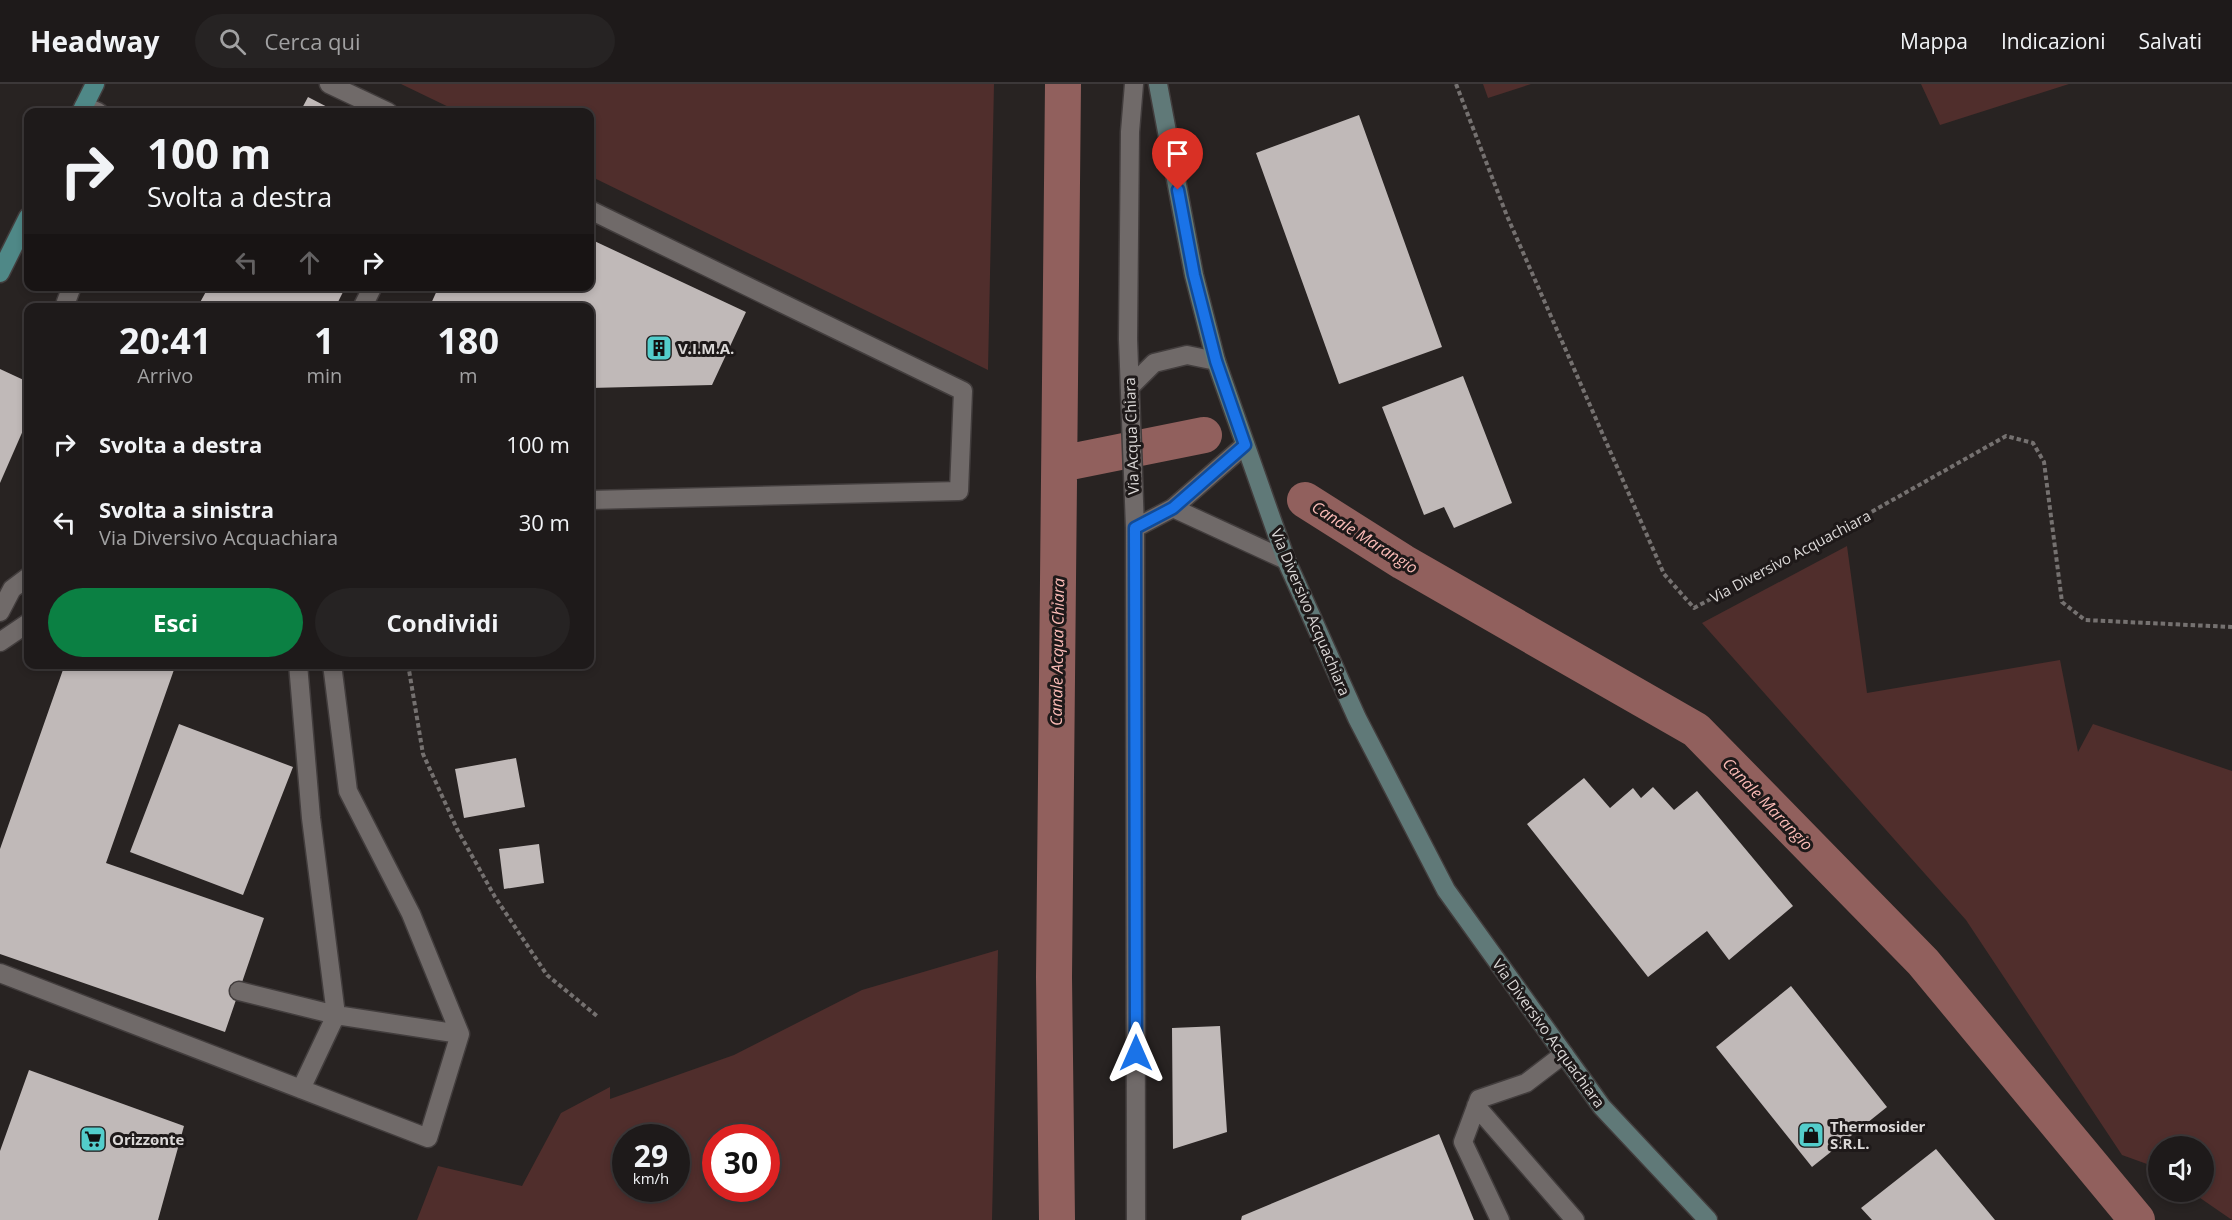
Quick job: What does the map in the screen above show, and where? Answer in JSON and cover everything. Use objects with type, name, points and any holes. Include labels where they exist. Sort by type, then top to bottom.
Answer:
[{"type":"main road","points":[[88,108],[95,84]]},
{"type":"main road","name":"Via Diversivo Acquachiara","points":[[1158,84],[1194,275],[1216,361],[1286,560],[1357,718],[1446,890],[1602,1107],[1708,1220]]},
{"type":"main road","points":[[0,273],[24,225]]},
{"type":"street","points":[[329,84],[380,108]]},
{"type":"street","name":"Via Acqua Chiara","points":[[1134,84],[1130,132],[1128,339],[1135,528],[1136,1220]]},
{"type":"street","points":[[594,212],[963,391],[959,491],[594,500]]},
{"type":"street","points":[[1130,387],[1154,363],[1187,355],[1216,361]]},
{"type":"street","points":[[1135,528],[1173,508],[1245,445]]},
{"type":"street","points":[[1173,508],[1286,560]]},
{"type":"street","points":[[0,612],[12,589],[24,580]]},
{"type":"street","points":[[0,642],[24,626]]},
{"type":"street","points":[[298,669],[311,818],[336,1015],[301,1089]]},
{"type":"street","points":[[0,973],[429,1138],[460,1034],[411,914],[348,790],[333,669]]},
{"type":"street","points":[[238,991],[336,1015],[460,1034]]},
{"type":"street","points":[[1500,1220],[1463,1142],[1476,1106],[1479,1099],[1526,1083],[1564,1054]]},
{"type":"street","points":[[1476,1106],[1575,1220]]},
{"type":"path","name":"Via Diversivo Acquachiara","points":[[1455,84],[1507,216],[1664,574],[1694,608],[2006,436],[2033,443],[2044,462],[2062,602],[2085,620],[2232,627]]},
{"type":"path","points":[[409,669],[423,754],[457,829],[495,897],[547,975],[597,1016]]},
{"type":"shaded area","points":[[401,84],[994,84],[988,370],[594,178],[594,108],[451,108]]},
{"type":"shaded area","points":[[1483,84],[1531,84],[1488,98]]},
{"type":"shaded area","points":[[1921,84],[2069,84],[1940,125]]},
{"type":"shaded area","points":[[1847,546],[1867,693],[2060,660],[2078,752],[2093,724],[2232,771],[2232,1220],[2206,1202],[2214,1202],[2214,1136],[2148,1136],[2148,1164],[2122,1155],[1966,920],[1702,623]]},
{"type":"shaded area","points":[[998,950],[992,1220],[417,1220],[438,1166],[522,1186],[561,1113],[610,1087],[610,1099],[734,1055],[862,990]]},
{"type":"building","points":[[308,97],[329,108],[302,108]]},
{"type":"building","points":[[1359,115],[1442,347],[1339,384],[1256,153]]},
{"type":"building","name":"V.I.M.A.","points":[[594,241],[746,312],[712,385],[594,388],[594,303],[431,303],[437,291],[594,291]]},
{"type":"building","points":[[206,291],[344,291],[338,303],[200,303]]},
{"type":"building","points":[[0,369],[24,380],[24,428],[0,483]]},
{"type":"building","points":[[1463,376],[1512,503],[1454,528],[1444,507],[1424,515],[1382,407]]},
{"type":"building","points":[[63,669],[174,669],[106,863],[264,918],[225,1032],[0,954],[0,849]]},
{"type":"building","points":[[179,724],[293,767],[243,895],[130,852]]},
{"type":"building","points":[[516,758],[525,807],[464,818],[455,769]]},
{"type":"building","points":[[1584,778],[1610,808],[1633,788],[1641,798],[1653,787],[1674,810],[1697,791],[1793,906],[1729,960],[1707,931],[1648,977],[1527,824]]},
{"type":"building","points":[[539,844],[544,883],[504,889],[499,849]]},
{"type":"building","points":[[1791,986],[1887,1107],[1812,1167],[1716,1047]]},
{"type":"building","points":[[1220,1026],[1227,1132],[1173,1149],[1172,1028]]},
{"type":"building","name":"Orizzonte","points":[[29,1070],[184,1126],[158,1220],[0,1220],[0,1151]]},
{"type":"building","points":[[1439,1134],[1474,1220],[1241,1220],[1242,1216]]},
{"type":"building","points":[[1936,1149],[1995,1220],[1872,1220],[1861,1208]]},
{"type":"waterway","name":"Canale Acqua Chiara","points":[[1057,1220],[1054,977],[1063,84]]},
{"type":"waterway","name":"Canale Marangio","points":[[1060,464],[1204,435]]},
{"type":"waterway","name":"Canale Marangio","points":[[1305,500],[1403,562],[1696,730],[1923,962],[2137,1220]]},
{"type":"place","name":"V.I.M.A.","points":[[659,348]]},
{"type":"place","name":"Thermosider S.R.L.","points":[[1811,1135]]},
{"type":"place","name":"Orizzonte","points":[[93,1139]]},
{"type":"route","points":[[1136,1053],[1135,528],[1173,508],[1245,445],[1216,361],[1194,275],[1178,190]]}]
